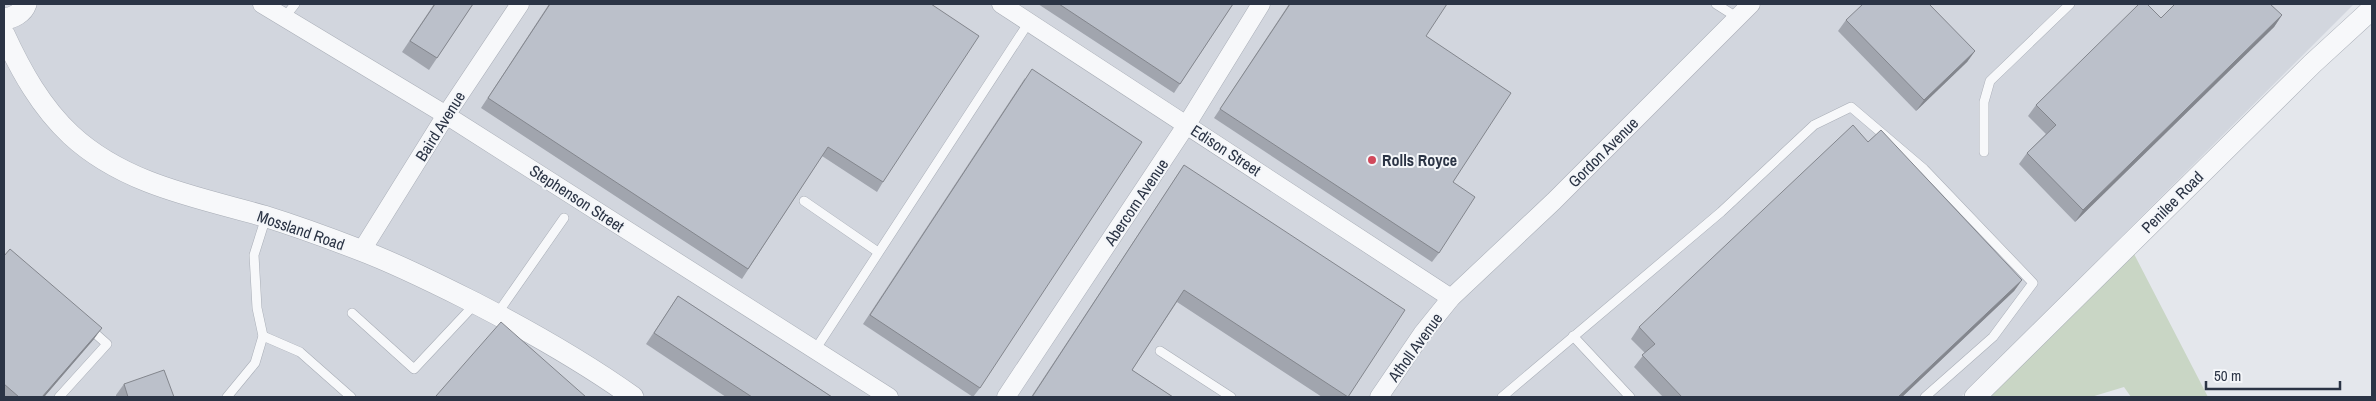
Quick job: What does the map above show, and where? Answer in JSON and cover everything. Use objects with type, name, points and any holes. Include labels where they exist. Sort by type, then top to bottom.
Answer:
[{"type":"street","points":[[4,19],[12,18],[26,4]]},
{"type":"street","name":"Stephenson Street","points":[[262,4],[290,10],[446,114],[889,397]]},
{"type":"street","name":"Baird Avenue","points":[[362,250],[446,114],[520,4]]},
{"type":"street","name":"Edison Street","points":[[1000,4],[1187,124],[1451,298]]},
{"type":"street","name":"Abercorn Avenue","points":[[1006,397],[1187,124],[1261,4]]},
{"type":"street","name":"Gordon Avenue","points":[[1451,298],[1554,201],[1751,4]]},
{"type":"street","name":"Penilee Road","points":[[1975,397],[2312,64],[2372,9]]},
{"type":"street","name":"Mossland Road","points":[[4,34],[19,65],[49,111],[71,135],[113,166],[165,189],[266,217],[362,250],[497,315],[588,367],[633,397]]},
{"type":"street","name":"Atholl Avenue","points":[[1379,397],[1422,334],[1451,298]]},
{"type":"lane","points":[[1716,4],[1738,18]]},
{"type":"lane","points":[[1984,152],[1984,102],[1990,81],[2070,4]]},
{"type":"lane","points":[[814,350],[1028,22]]},
{"type":"lane","points":[[1502,397],[1720,212],[1814,125],[1851,107],[1924,169],[2033,282],[1993,337],[1925,397]]},
{"type":"lane","points":[[804,202],[878,252]]},
{"type":"lane","points":[[227,397],[255,363],[263,336],[257,308],[254,255],[266,217]]},
{"type":"lane","points":[[497,315],[564,218]]},
{"type":"lane","points":[[352,312],[414,369],[476,304]]},
{"type":"lane","points":[[60,397],[107,344],[85,324]]},
{"type":"lane","points":[[263,336],[300,352],[351,397]]},
{"type":"lane","points":[[1573,336],[1630,397]]},
{"type":"lane","points":[[1160,350],[1231,397]]},
{"type":"shaded area","points":[[4,4],[2354,4],[1961,397],[4,397]]},
{"type":"green space","points":[[2133,252],[2208,397],[2131,397],[2124,387],[2091,397],[1987,397]]},
{"type":"building","points":[[435,4],[473,4],[437,58],[410,41]]},
{"type":"building","points":[[550,4],[931,4],[979,36],[883,182],[828,147],[748,269],[488,98]]},
{"type":"building","points":[[1059,4],[1233,4],[1180,84]]},
{"type":"building","name":"Rolls Royce","points":[[1290,4],[1447,4],[1426,36],[1511,93],[1453,182],[1475,197],[1439,253],[1220,109]]},
{"type":"building","points":[[1863,4],[1929,4],[1975,51],[1924,100],[1846,20]]},
{"type":"building","points":[[2139,4],[2147,4],[2161,18],[2175,4],[2270,4],[2282,15],[2083,210],[2027,153],[2056,125],[2036,105]]},
{"type":"building","points":[[1032,69],[1142,142],[980,388],[870,315]]},
{"type":"building","points":[[1853,125],[1868,142],[1881,130],[2022,280],[1898,397],[1682,397],[1642,355],[1655,344],[1639,327]]},
{"type":"building","points":[[1184,165],[1405,310],[1348,397],[1184,290],[1132,370],[1173,397],[1032,397]]},
{"type":"building","points":[[10,249],[102,328],[42,397],[19,397],[4,384],[4,256]]},
{"type":"building","points":[[678,296],[832,397],[752,397],[654,333]]},
{"type":"building","points":[[501,322],[586,397],[437,397]]},
{"type":"building","points":[[164,370],[174,397],[128,397],[124,384]]},
{"type":"place","name":"Rolls Royce","points":[[1372,160]]}]
